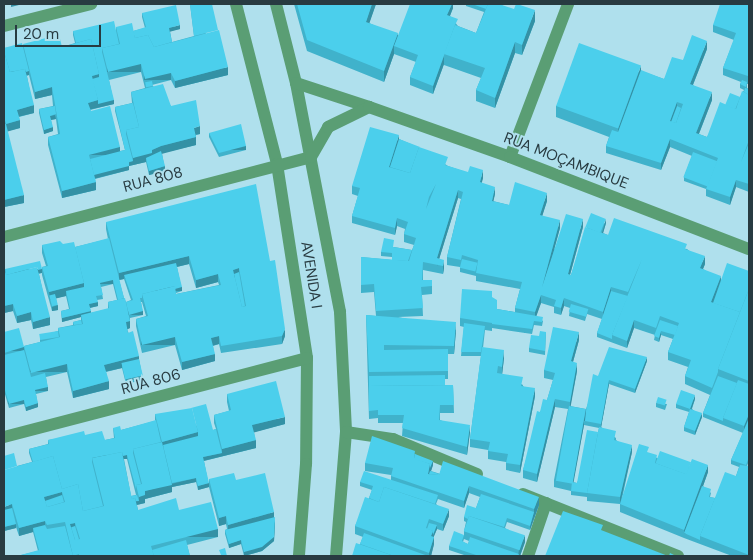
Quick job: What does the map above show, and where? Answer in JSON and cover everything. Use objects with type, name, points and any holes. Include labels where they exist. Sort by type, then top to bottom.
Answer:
[{"type":"street","points":[[4,26],[91,4]]},
{"type":"street","name":"AVENIDA I","points":[[236,4],[277,164],[307,358],[306,464],[299,556]]},
{"type":"street","name":"AVENIDA I","points":[[276,4],[296,83],[340,312],[346,432],[336,556]]},
{"type":"street","points":[[510,157],[568,4]]},
{"type":"street","name":"RUA MOÇAMBIQUE","points":[[296,83],[510,157],[749,249]]},
{"type":"street","points":[[311,156],[328,127],[369,107]]},
{"type":"street","name":"RUA 808","points":[[4,237],[311,156]]},
{"type":"street","name":"RUA 806","points":[[4,437],[307,358]]},
{"type":"street","points":[[346,432],[393,439],[492,481]]},
{"type":"street","points":[[510,488],[678,556]]},
{"type":"street","points":[[528,556],[546,503]]},
{"type":"building","points":[[190,4],[212,4],[218,30],[194,36]]},
{"type":"building","points":[[297,4],[372,4],[366,22],[398,33],[384,71],[307,40]]},
{"type":"building","points":[[410,4],[452,4],[447,15],[458,19],[433,86],[410,77],[418,55],[394,46]]},
{"type":"building","points":[[472,4],[488,4],[486,9]]},
{"type":"building","points":[[488,4],[499,4],[514,9],[517,4],[535,10],[522,45],[515,42],[495,98],[476,90],[485,68],[444,54],[455,25],[476,33]]},
{"type":"building","points":[[720,4],[749,4],[748,76],[723,68],[736,33],[713,25]]},
{"type":"building","points":[[176,5],[180,25],[169,28],[172,42],[154,47],[148,35],[135,38],[133,31],[146,27],[142,13]]},
{"type":"building","points":[[114,21],[119,44],[102,48],[102,52],[114,100],[98,104],[92,79],[99,77],[99,74],[91,39],[76,43],[73,31]]},
{"type":"building","points":[[132,23],[135,38],[148,35],[154,47],[219,30],[228,67],[175,81],[171,73],[145,79],[141,64],[108,72],[102,48],[120,44],[116,27]]},
{"type":"building","points":[[58,31],[62,47],[91,39],[99,74],[92,76],[98,100],[88,103],[91,111],[110,106],[120,147],[89,155],[96,182],[62,191],[48,137],[60,134],[52,87],[35,92],[23,44],[46,38],[45,34]]},
{"type":"building","points":[[692,35],[707,41],[690,84],[712,92],[696,133],[707,137],[720,102],[736,109],[742,91],[749,95],[749,140],[741,162],[749,143],[749,184],[736,180],[730,197],[706,189],[718,158],[670,139],[661,163],[606,146],[612,130],[618,132],[641,70],[664,79],[672,57],[683,60]],"holes":[[[677,102],[683,104],[676,123],[670,121]]]},
{"type":"building","points":[[22,43],[29,71],[26,72],[25,69],[10,72],[4,55],[4,48]]},
{"type":"building","points":[[579,43],[641,66],[618,129],[556,106]]},
{"type":"building","points":[[4,55],[10,72],[25,69],[34,105],[17,110],[20,120],[6,124],[4,117]]},
{"type":"building","points":[[742,80],[747,82],[746,87],[740,84]]},
{"type":"building","points":[[152,81],[153,86],[146,87],[145,82]]},
{"type":"building","points":[[163,84],[171,106],[196,100],[200,126],[194,128],[196,137],[161,146],[152,150],[152,153],[133,158],[126,130],[139,127],[131,92]]},
{"type":"building","points":[[745,88],[749,89],[749,95],[744,92]]},
{"type":"building","points":[[730,93],[740,97],[735,109],[725,105]]},
{"type":"building","points":[[133,103],[139,127],[126,130],[126,134],[133,161],[129,162],[129,166],[94,175],[90,159],[125,150],[115,107]]},
{"type":"building","points":[[55,106],[56,114],[50,116],[53,127],[44,130],[39,109]]},
{"type":"building","points":[[677,106],[681,108],[676,123],[671,122]]},
{"type":"building","points":[[4,124],[6,124],[24,195],[4,200]]},
{"type":"building","points":[[241,124],[246,146],[219,153],[209,133]]},
{"type":"building","points":[[370,127],[399,135],[389,167],[410,173],[419,147],[448,157],[445,165],[468,172],[470,166],[483,170],[480,182],[495,187],[492,201],[509,205],[515,182],[547,193],[540,215],[560,220],[542,287],[566,214],[583,219],[568,274],[571,275],[585,227],[608,235],[614,218],[687,244],[685,249],[705,256],[700,268],[721,276],[711,302],[740,312],[712,388],[685,376],[691,360],[668,352],[679,323],[660,316],[656,328],[634,320],[627,341],[612,335],[642,259],[628,292],[611,287],[603,312],[564,298],[561,308],[554,306],[556,300],[541,295],[535,312],[515,308],[522,282],[476,273],[478,260],[462,255],[461,260],[447,257],[463,192],[458,190],[437,258],[444,260],[443,266],[423,262],[422,280],[432,280],[432,286],[421,287],[423,308],[376,311],[374,284],[361,285],[361,257],[409,261],[416,238],[404,234],[408,222],[397,218],[395,228],[352,216],[360,188],[352,186]],"holes":[[[436,184],[426,209],[429,197]]]},
{"type":"building","points":[[399,139],[420,147],[410,173],[390,167]]},
{"type":"building","points":[[161,151],[165,166],[149,171],[146,158]]},
{"type":"building","points":[[693,152],[717,161],[708,187],[683,177]]},
{"type":"building","points":[[256,184],[270,261],[275,260],[285,329],[282,336],[221,346],[219,336],[211,338],[215,354],[182,362],[175,337],[142,345],[136,319],[148,316],[142,294],[175,286],[176,294],[221,285],[218,274],[196,280],[189,256],[119,273],[106,222]],"holes":[[[239,268],[246,306],[242,307],[233,270]]]},
{"type":"building","points":[[591,213],[606,219],[600,233],[585,227]]},
{"type":"building","points":[[109,238],[124,298],[118,300],[113,280],[100,283],[103,295],[96,296],[98,302],[89,304],[91,311],[62,318],[61,311],[70,309],[66,291],[84,287],[75,247]]},
{"type":"building","points":[[384,238],[394,240],[393,247],[412,250],[408,261],[392,260],[392,253],[381,252]]},
{"type":"building","points":[[60,241],[63,244],[74,242],[84,283],[49,292],[42,267],[48,266],[42,245]]},
{"type":"building","points":[[462,259],[478,263],[475,272],[460,268]]},
{"type":"building","points":[[40,261],[42,269],[38,270],[37,267],[6,275],[5,269]]},
{"type":"building","points":[[176,263],[182,287],[175,289],[175,286],[142,294],[142,298],[140,298],[143,311],[129,315],[126,302],[133,300],[124,275]]},
{"type":"building","points":[[727,263],[749,271],[749,289],[740,312],[713,303]]},
{"type":"building","points":[[4,265],[6,275],[37,267],[50,317],[33,322],[31,312],[17,316],[13,304],[4,306]]},
{"type":"building","points":[[239,272],[245,306],[242,307],[234,274]]},
{"type":"building","points":[[462,289],[492,291],[492,323],[460,318]]},
{"type":"building","points":[[749,289],[749,381],[718,369]]},
{"type":"building","points":[[611,291],[628,296],[612,339],[597,333]]},
{"type":"building","points":[[55,294],[58,305],[52,306],[49,296]]},
{"type":"building","points":[[492,297],[497,300],[497,309],[543,317],[542,322],[534,321],[532,329],[492,324]]},
{"type":"building","points":[[125,298],[130,321],[126,322],[128,333],[133,331],[139,356],[104,365],[109,381],[73,391],[67,364],[31,373],[24,346],[60,337],[58,328],[83,324],[81,315],[109,308],[108,302]]},
{"type":"building","points":[[571,304],[588,309],[586,317],[569,312]]},
{"type":"building","points":[[366,315],[456,322],[454,346],[384,345],[384,350],[448,349],[448,371],[369,372]]},
{"type":"building","points":[[81,320],[82,324],[74,325],[73,322]]},
{"type":"building","points":[[660,320],[678,326],[675,335],[661,331],[659,338],[654,336]]},
{"type":"building","points":[[464,323],[485,326],[481,352],[461,352]]},
{"type":"building","points":[[553,327],[579,332],[571,361],[577,363],[570,402],[555,399],[537,474],[523,470],[537,411],[540,412],[543,399],[547,400],[555,373],[544,370]]},
{"type":"building","points":[[19,328],[24,347],[4,353],[4,332]]},
{"type":"building","points":[[58,331],[59,337],[40,340],[39,334]]},
{"type":"building","points":[[540,331],[546,332],[545,351],[529,348],[531,335],[539,336]]},
{"type":"building","points":[[482,347],[504,350],[502,367],[498,366],[497,373],[523,377],[521,386],[535,388],[520,465],[506,463],[508,454],[488,451],[490,442],[470,439]]},
{"type":"building","points":[[609,347],[647,357],[635,389],[609,380],[601,424],[585,421],[593,374],[598,376]]},
{"type":"building","points":[[24,350],[31,377],[45,373],[48,387],[35,390],[38,403],[26,407],[24,400],[9,404],[4,387],[4,355]]},
{"type":"building","points":[[139,359],[143,376],[125,380],[121,363]]},
{"type":"building","points":[[445,375],[445,385],[369,386],[369,376]]},
{"type":"building","points":[[718,376],[737,383],[723,421],[703,413]]},
{"type":"building","points":[[738,380],[749,384],[749,414],[744,426],[723,418]]},
{"type":"building","points":[[276,381],[285,417],[252,425],[256,440],[222,449],[214,415],[231,410],[227,394]]},
{"type":"building","points":[[453,385],[454,405],[440,405],[439,420],[470,425],[467,447],[402,428],[404,415],[378,415],[378,410],[369,411],[369,386]]},
{"type":"building","points":[[681,390],[695,395],[690,409],[676,404]]},
{"type":"building","points":[[658,397],[667,400],[665,405],[656,403]]},
{"type":"building","points":[[206,404],[213,430],[216,429],[222,453],[203,457],[209,483],[198,486],[196,478],[172,483],[163,445],[198,436],[191,408]]},
{"type":"building","points":[[569,406],[586,409],[573,484],[556,481]]},
{"type":"building","points":[[192,408],[198,432],[162,442],[155,414]]},
{"type":"building","points":[[690,409],[702,413],[695,431],[684,427]]},
{"type":"building","points":[[749,418],[749,457],[746,465],[731,460]]},
{"type":"building","points":[[156,420],[161,442],[133,449],[141,484],[136,485],[136,489],[127,455],[123,456],[122,452],[92,458],[103,506],[83,511],[78,484],[62,489],[53,456],[33,462],[29,449],[49,444],[48,440],[84,431],[85,435],[102,431],[105,440],[115,438],[113,428],[120,426],[121,430]]},
{"type":"building","points":[[599,427],[616,431],[614,440],[632,445],[620,497],[587,493]]},
{"type":"building","points":[[587,430],[598,432],[587,493],[571,491],[572,482],[577,483]]},
{"type":"building","points":[[372,436],[415,451],[414,458],[430,464],[428,474],[439,475],[443,461],[539,497],[534,509],[469,486],[464,501],[391,476],[393,468],[365,463]]},
{"type":"building","points":[[162,442],[172,485],[145,491],[145,495],[139,497],[136,485],[142,484],[133,449]]},
{"type":"building","points":[[639,444],[649,447],[647,452],[657,455],[655,463],[686,474],[692,459],[708,465],[684,530],[620,504]]},
{"type":"building","points":[[660,451],[691,462],[687,475],[656,463]]},
{"type":"building","points":[[122,452],[132,499],[135,498],[138,510],[176,498],[179,510],[211,502],[218,529],[151,546],[154,556],[79,556],[79,554],[73,556],[65,522],[47,525],[45,521],[19,528],[12,504],[4,507],[4,470],[53,456],[62,489],[78,484],[83,511],[104,506],[92,458]],"holes":[[[62,492],[65,502],[47,507],[44,497]],[[75,523],[80,539],[75,540],[70,524]]]},
{"type":"building","points":[[14,453],[17,466],[4,470],[4,456]]},
{"type":"building","points":[[415,454],[433,461],[430,468],[430,464],[414,459]]},
{"type":"building","points":[[740,465],[749,466],[749,555],[700,536],[725,472],[736,476]]},
{"type":"building","points":[[364,471],[438,495],[435,504],[384,487],[379,502],[369,498],[373,486],[360,482]]},
{"type":"building","points":[[430,471],[439,474],[439,475],[429,474]]},
{"type":"building","points":[[234,473],[236,480],[265,473],[274,512],[228,525],[226,516],[219,518],[209,479]]},
{"type":"building","points":[[702,486],[711,489],[709,497],[715,498],[700,540],[684,533]]},
{"type":"building","points":[[384,487],[449,509],[443,524],[429,519],[426,528],[433,531],[431,536],[434,537],[429,553],[355,526],[365,497],[379,502]]},
{"type":"building","points":[[481,494],[534,512],[530,526],[507,518],[504,527],[469,516],[468,519],[464,517],[467,505],[476,508]]},
{"type":"building","points":[[62,495],[64,502],[47,507],[45,501]]},
{"type":"building","points":[[137,495],[139,501],[136,501],[135,498],[132,499],[131,496]]},
{"type":"building","points":[[12,508],[16,524],[4,527],[4,510]]},
{"type":"building","points":[[563,511],[603,525],[601,530],[668,556],[545,556]]},
{"type":"building","points":[[469,516],[525,535],[520,550],[464,531]]},
{"type":"building","points":[[275,517],[274,537],[262,547],[244,552],[241,540],[229,544],[225,530]]},
{"type":"building","points":[[429,523],[437,525],[433,535],[433,531],[427,529]]},
{"type":"building","points":[[45,525],[47,529],[65,526],[73,556],[17,556],[39,550],[33,528]]},
{"type":"building","points":[[75,526],[79,539],[75,541],[71,527]]},
{"type":"building","points":[[454,531],[464,535],[462,541],[468,544],[470,537],[519,554],[518,556],[479,556],[449,546]]},
{"type":"building","points":[[364,533],[428,556],[394,556],[360,544]]},
{"type":"building","points":[[186,540],[190,556],[154,556],[152,550]]},
{"type":"building","points":[[356,543],[394,556],[352,556]]},
{"type":"building","points":[[225,548],[227,556],[217,556],[221,555],[219,550]]}]
